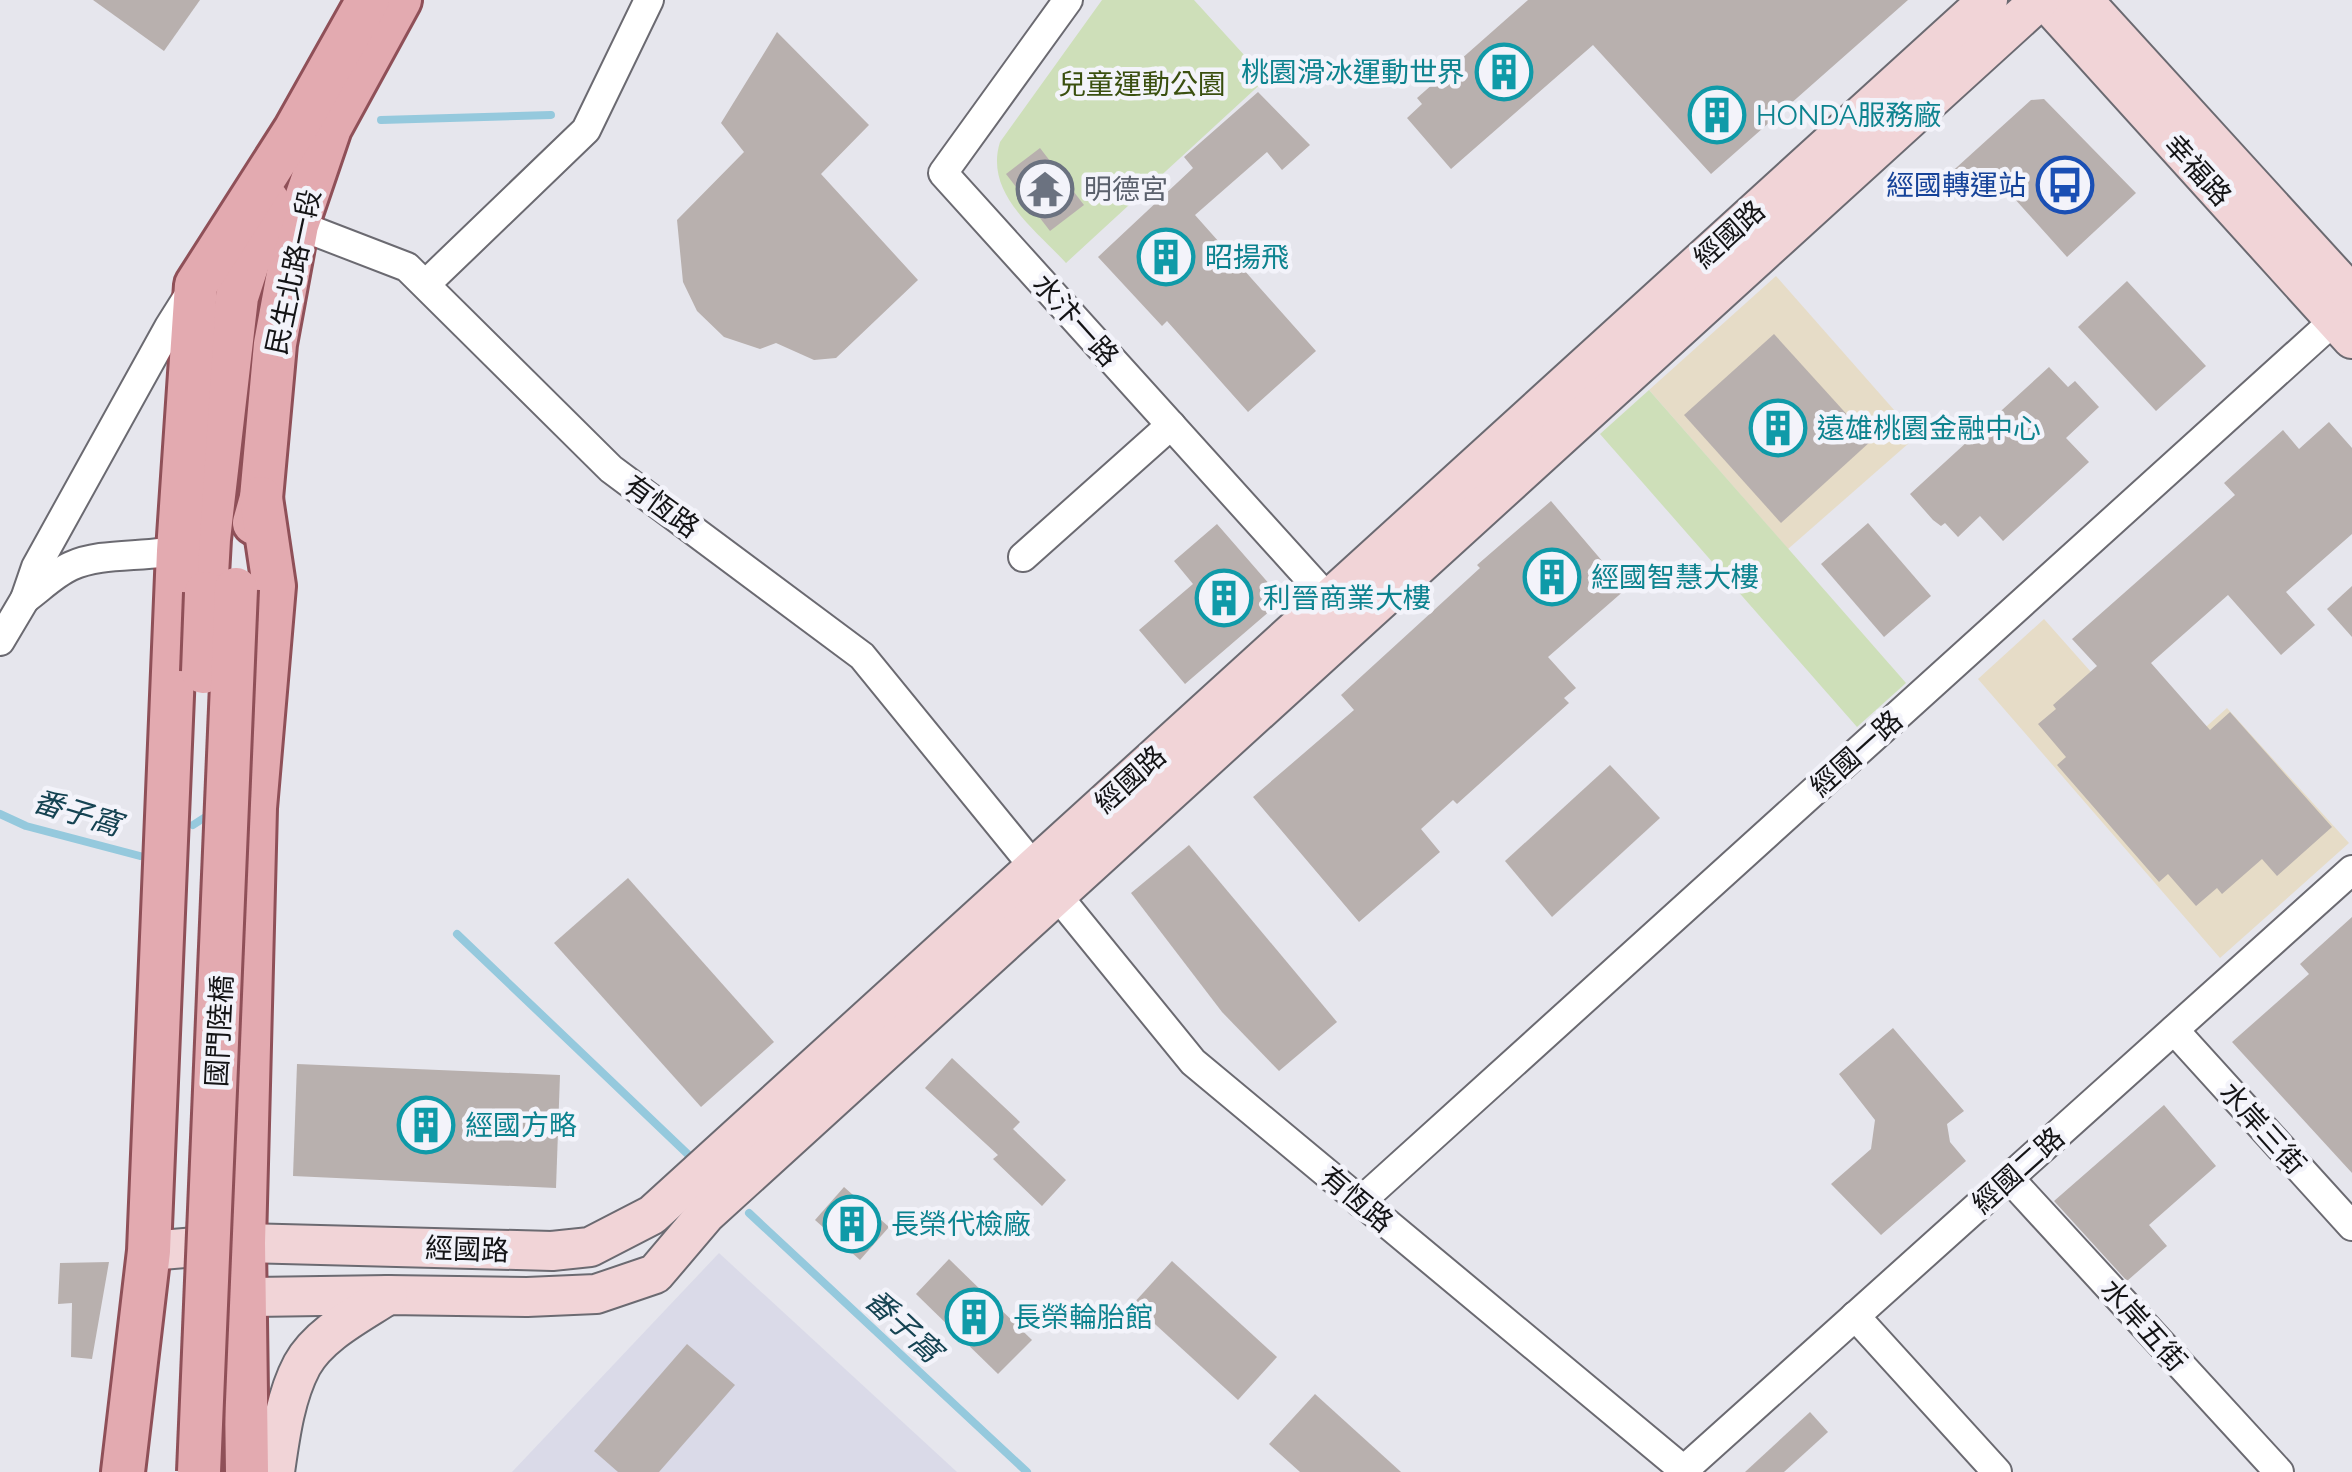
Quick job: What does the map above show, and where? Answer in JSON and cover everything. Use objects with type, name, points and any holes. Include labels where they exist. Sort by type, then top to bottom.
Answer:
[{"type":"main road","points":[[123,1472],[149,1251],[193,545],[196,285],[269,213],[295,130],[368,0]]},
{"type":"main road","name":"民生北路一段","points":[[222,591],[193,545],[237,297],[269,213],[330,128],[400,0]]},
{"type":"main road","name":"民生北路一段","points":[[260,498],[274,344],[281,312],[269,213]]},
{"type":"main road","points":[[196,285],[281,312]]},
{"type":"main road","points":[[222,591],[260,498]]},
{"type":"main road","points":[[247,1472],[244,1243],[255,808],[274,586],[260,498]]},
{"type":"main road","name":"國門陸橋","points":[[174,1472],[222,591]]},
{"type":"main road","name":"國門陸橋","points":[[199,1472],[222,591]]},
{"type":"street","points":[[426,283],[586,130],[649,0]]},
{"type":"street","name":"水汴一路","points":[[1068,0],[944,173],[1340,611]]},
{"type":"street","name":"經國路","points":[[247,1297],[596,1294],[655,1274],[706,1214],[1045,881],[1340,611],[1988,0]]},
{"type":"street","name":"經國路","points":[[1340,611],[2042,0]]},
{"type":"street","name":"幸福路","points":[[2042,0],[2348,314]]},
{"type":"street","name":"幸福路","points":[[2083,0],[2348,314]]},
{"type":"street","name":"有恆路","points":[[269,213],[407,267],[611,469],[862,656],[1193,1062],[1685,1471]]},
{"type":"street","points":[[0,641],[24,599],[36,566],[196,285]]},
{"type":"street","name":"經國一路","points":[[1360,1202],[2348,314]]},
{"type":"street","points":[[1022,557],[1171,424]]},
{"type":"street","points":[[24,599],[72,566],[193,545],[260,498]]},
{"type":"street","name":"經國二路","points":[[1685,1471],[2352,870]]},
{"type":"street","name":"經國路","points":[[149,1251],[244,1243],[552,1251],[590,1247],[652,1215],[1045,881]]},
{"type":"street","name":"水岸三街","points":[[2174,1030],[2352,1226]]},
{"type":"street","name":"水岸五街","points":[[2009,1178],[2279,1472]]},
{"type":"street","points":[[275,1472],[282,1426],[303,1363],[331,1333],[388,1295]]},
{"type":"street","points":[[1855,1316],[1996,1472]]},
{"type":"shaded area","points":[[1776,276],[1917,436],[1788,549],[1649,390]]},
{"type":"shaded area","points":[[2044,619],[2169,760],[2227,708],[2349,843],[2220,958],[1978,679]]},
{"type":"shaded area","points":[[719,1253],[957,1472],[512,1472]]},
{"type":"green space","name":"兒童運動公園","points":[[1102,0],[1194,0],[1266,79],[1066,263],[1015,209],[999,178],[997,160],[1000,142]]},
{"type":"green space","points":[[1649,390],[1906,683],[1857,727],[1600,434]]},
{"type":"building","points":[[93,0],[200,0],[164,51]]},
{"type":"building","name":"HONDA服務廠","points":[[1528,0],[1908,0],[1711,174],[1593,45],[1451,169],[1407,118],[1422,104],[1417,98]]},
{"type":"building","points":[[777,32],[869,125],[821,174],[918,280],[836,358],[814,360],[776,343],[760,349],[724,337],[697,311],[683,282],[677,220],[744,152],[721,123]]},
{"type":"building","points":[[1258,92],[1310,145],[1282,170],[1267,152],[1195,215],[1316,351],[1248,412],[1167,321],[1162,326],[1098,257],[1193,168],[1184,157]]},
{"type":"building","name":"經國轉運站","points":[[2044,99],[2136,193],[2067,257],[1995,177],[1960,192],[1946,177],[2031,100]]},
{"type":"building","name":"明德宮","points":[[1040,148],[1084,205],[1050,231],[1006,174]]},
{"type":"building","points":[[2127,281],[2206,366],[2156,411],[2078,327]]},
{"type":"building","name":"遠雄桃園金融中心","points":[[1774,334],[1871,441],[1781,523],[1684,415]]},
{"type":"building","points":[[2049,367],[2068,387],[2075,381],[2099,407],[2066,438],[2089,462],[2003,541],[1980,516],[1958,537],[1945,523],[1941,526],[1933,520],[1910,494]]},
{"type":"building","points":[[2329,422],[2352,448],[2352,534],[2286,592],[2315,625],[2281,655],[2228,595],[2151,663],[2210,730],[2230,712],[2332,827],[2277,876],[2262,859],[2222,894],[2217,888],[2196,906],[2168,874],[2159,882],[2057,765],[2066,757],[2038,724],[2056,709],[2053,705],[2097,666],[2072,639],[2235,495],[2224,483],[2283,430],[2299,449]]},
{"type":"building","points":[[1551,501],[1626,589],[1548,657],[1576,688],[1564,698],[1569,703],[1457,804],[1453,800],[1421,829],[1440,852],[1359,922],[1253,797],[1354,710],[1341,695],[1480,568],[1477,565]]},
{"type":"building","points":[[1868,523],[1931,596],[1884,637],[1821,564]]},
{"type":"building","name":"利晉商業大樓","points":[[1217,524],[1271,586],[1271,610],[1185,684],[1139,630],[1193,584],[1174,561]]},
{"type":"building","points":[[2352,586],[2352,637],[2327,609]]},
{"type":"building","points":[[1610,765],[1660,818],[1552,917],[1505,861]]},
{"type":"building","points":[[1189,845],[1337,1022],[1279,1071],[1222,1012],[1131,893]]},
{"type":"building","points":[[628,878],[774,1042],[701,1107],[554,943]]},
{"type":"building","points":[[2352,917],[2352,1173],[2232,1042],[2309,974],[2300,964]]},
{"type":"building","points":[[1893,1028],[1964,1111],[1947,1124],[1950,1142],[1966,1161],[1881,1235],[1831,1184],[1871,1149],[1875,1120],[1839,1074]]},
{"type":"building","points":[[952,1058],[1020,1122],[1013,1129],[1066,1180],[1042,1206],[993,1159],[998,1155],[925,1088]]},
{"type":"building","name":"經國方略","points":[[297,1064],[560,1075],[556,1188],[293,1176]]},
{"type":"building","points":[[2164,1105],[2216,1166],[2149,1225],[2167,1246],[2127,1281],[2054,1201]]},
{"type":"building","name":"長榮代檢廠","points":[[844,1187],[889,1227],[860,1260],[815,1220]]},
{"type":"building","name":"長榮輪胎館","points":[[949,1259],[1032,1340],[998,1374],[916,1294]]},
{"type":"building","points":[[1172,1261],[1277,1357],[1238,1400],[1133,1304]]},
{"type":"building","points":[[109,1262],[92,1359],[71,1357],[72,1303],[58,1304],[60,1263]]},
{"type":"building","points":[[687,1344],[735,1385],[659,1472],[618,1472],[594,1451]]},
{"type":"building","points":[[1315,1394],[1401,1472],[1300,1472],[1269,1444]]},
{"type":"building","points":[[1810,1412],[1828,1432],[1784,1472],[1745,1472]]},
{"type":"waterway","points":[[381,120],[551,115]]},
{"type":"waterway","name":"番子窩","points":[[0,814],[26,826],[140,856]]},
{"type":"waterway","name":"番子窩","points":[[193,825],[210,814]]},
{"type":"waterway","name":"番子窩","points":[[457,934],[697,1163]]},
{"type":"waterway","name":"番子窩","points":[[749,1213],[1027,1472]]},
{"type":"place","name":"桃園滑冰運動世界","points":[[1504,72]]},
{"type":"place","name":"HONDA服務廠","points":[[1717,115]]},
{"type":"place","name":"經國轉運站","points":[[2065,185]]},
{"type":"place","name":"明德宮","points":[[1045,189]]},
{"type":"place","name":"昭揚飛","points":[[1166,257]]},
{"type":"place","name":"遠雄桃園金融中心","points":[[1778,428]]},
{"type":"place","name":"經國智慧大樓","points":[[1552,577]]},
{"type":"place","name":"利晉商業大樓","points":[[1224,598]]},
{"type":"place","name":"經國方略","points":[[426,1125]]},
{"type":"place","name":"長榮代檢廠","points":[[852,1224]]},
{"type":"place","name":"長榮輪胎館","points":[[974,1317]]}]
